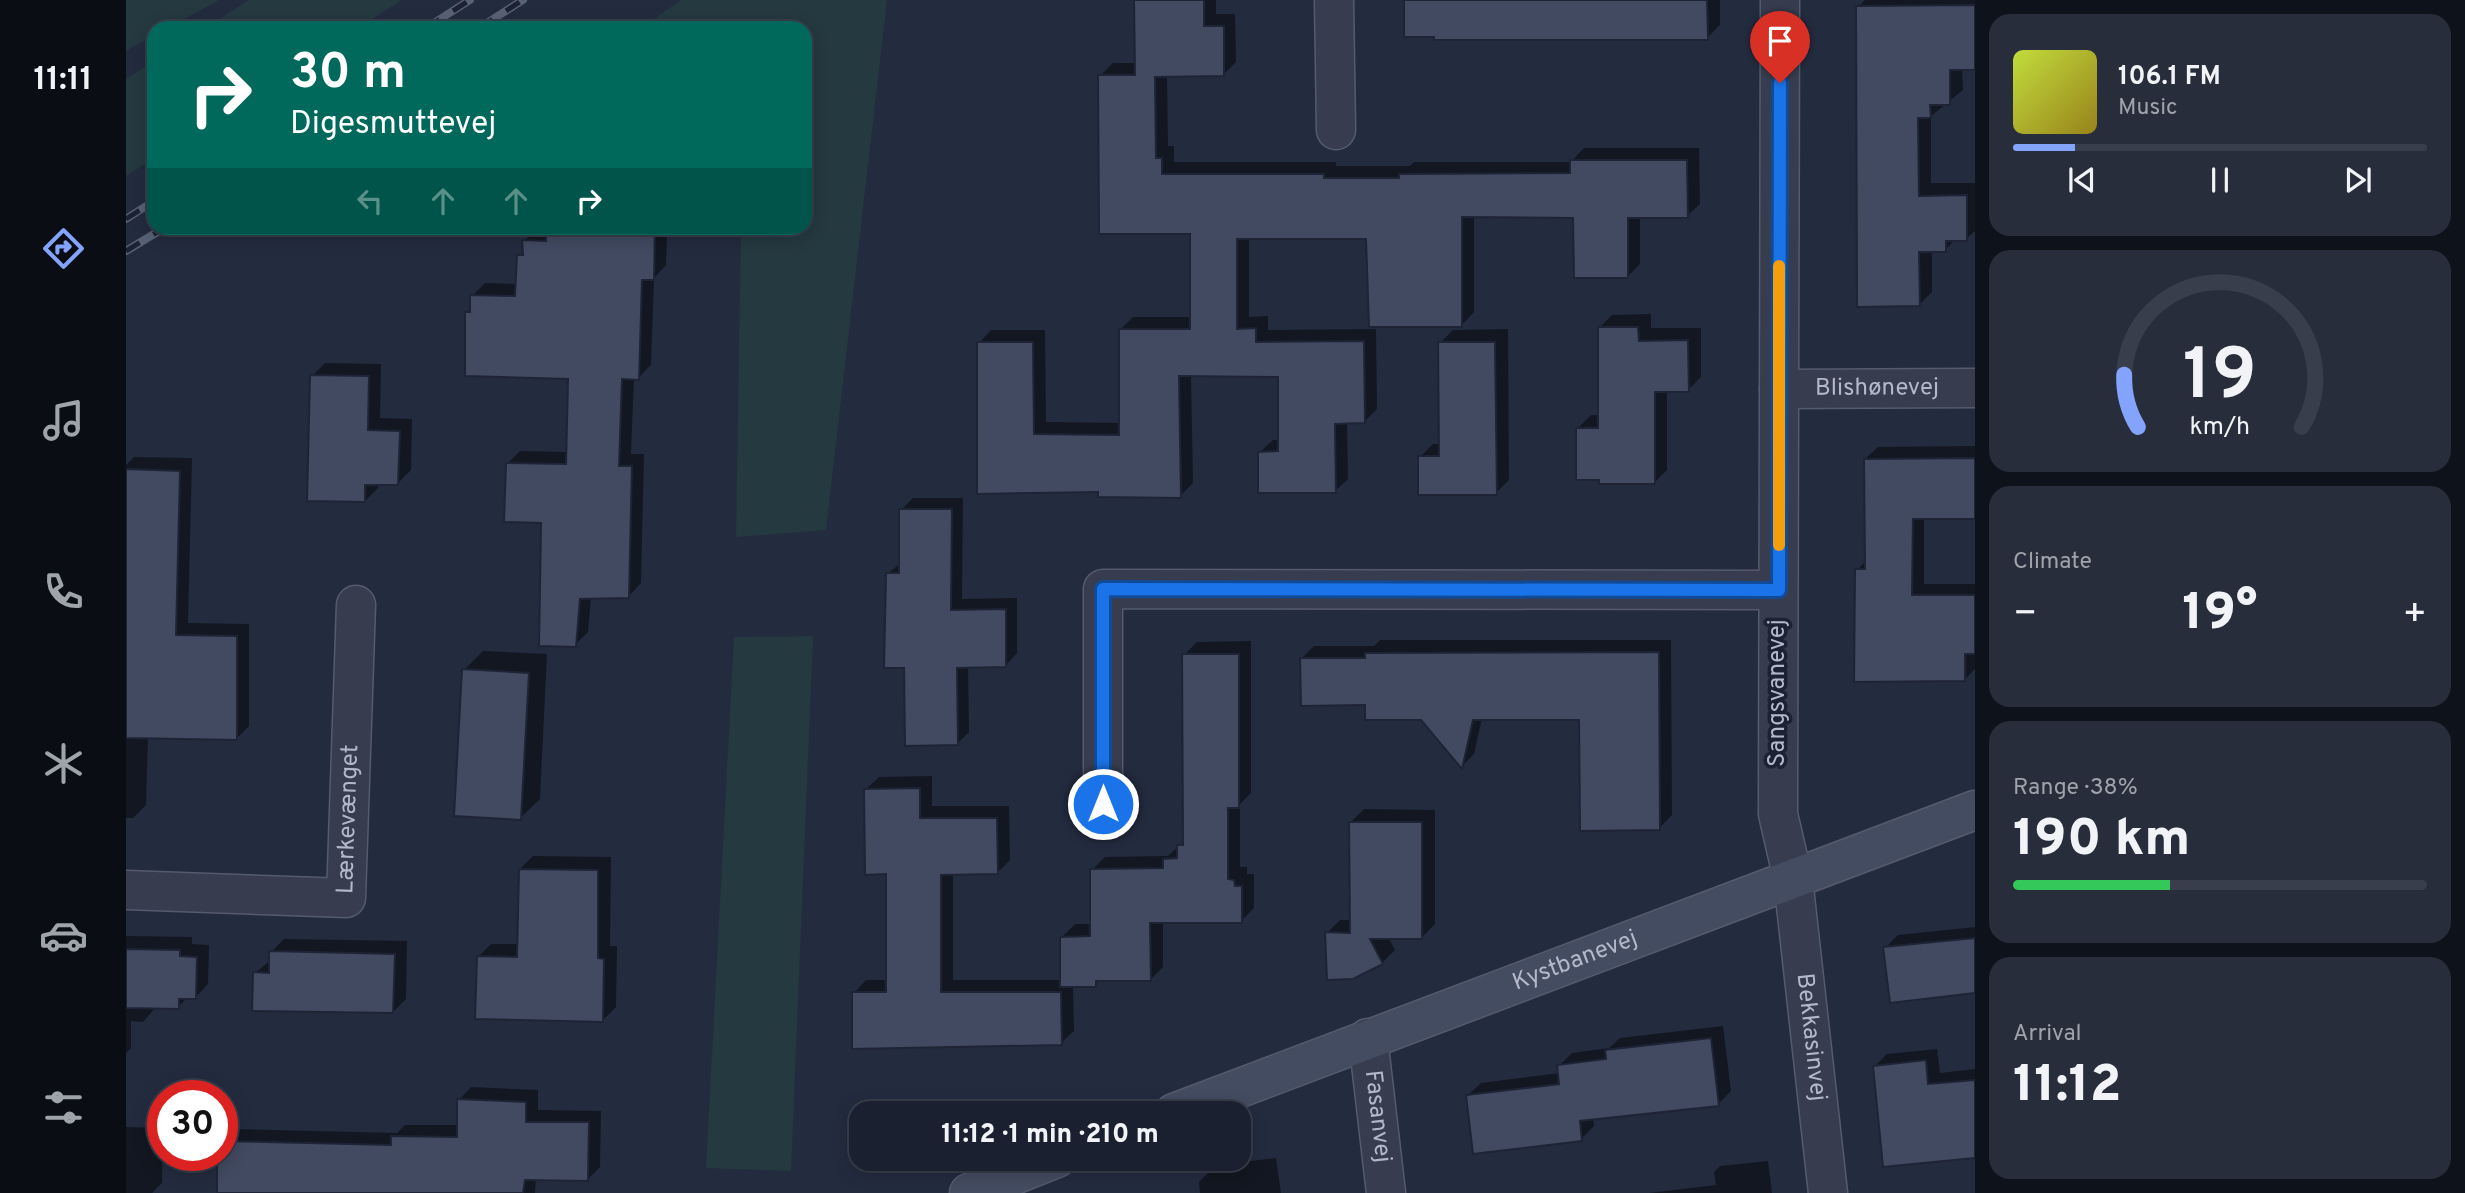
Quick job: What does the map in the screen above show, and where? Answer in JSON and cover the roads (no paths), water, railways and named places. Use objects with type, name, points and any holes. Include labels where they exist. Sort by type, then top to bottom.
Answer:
[{"type":"street","points":[[1334,0],[1336,130]]},
{"type":"street","name":"Sangsvanevej","points":[[1780,0],[1778,814],[1793,880]]},
{"type":"street","name":"Blishønevej","points":[[1779,389],[1975,388]]},
{"type":"street","points":[[1103,804],[1103,589],[1779,590]]},
{"type":"street","name":"Lærkevænget","points":[[126,890],[346,898],[356,605]]},
{"type":"street","name":"Kystbanevej","points":[[1205,1101],[1975,810]]},
{"type":"street","name":"Bekkasinvej","points":[[1793,880],[1828,1193]]},
{"type":"street","name":"Fasanvej","points":[[1368,1038],[1386,1193]]},
{"type":"street","points":[[969,1193],[1016,1184],[1036,1171]]},
{"type":"railway","points":[[437,21],[470,0]]},
{"type":"railway","points":[[490,21],[523,0]]},
{"type":"railway","points":[[126,219],[147,206]]},
{"type":"railway","points":[[126,251],[152,235]]}]
